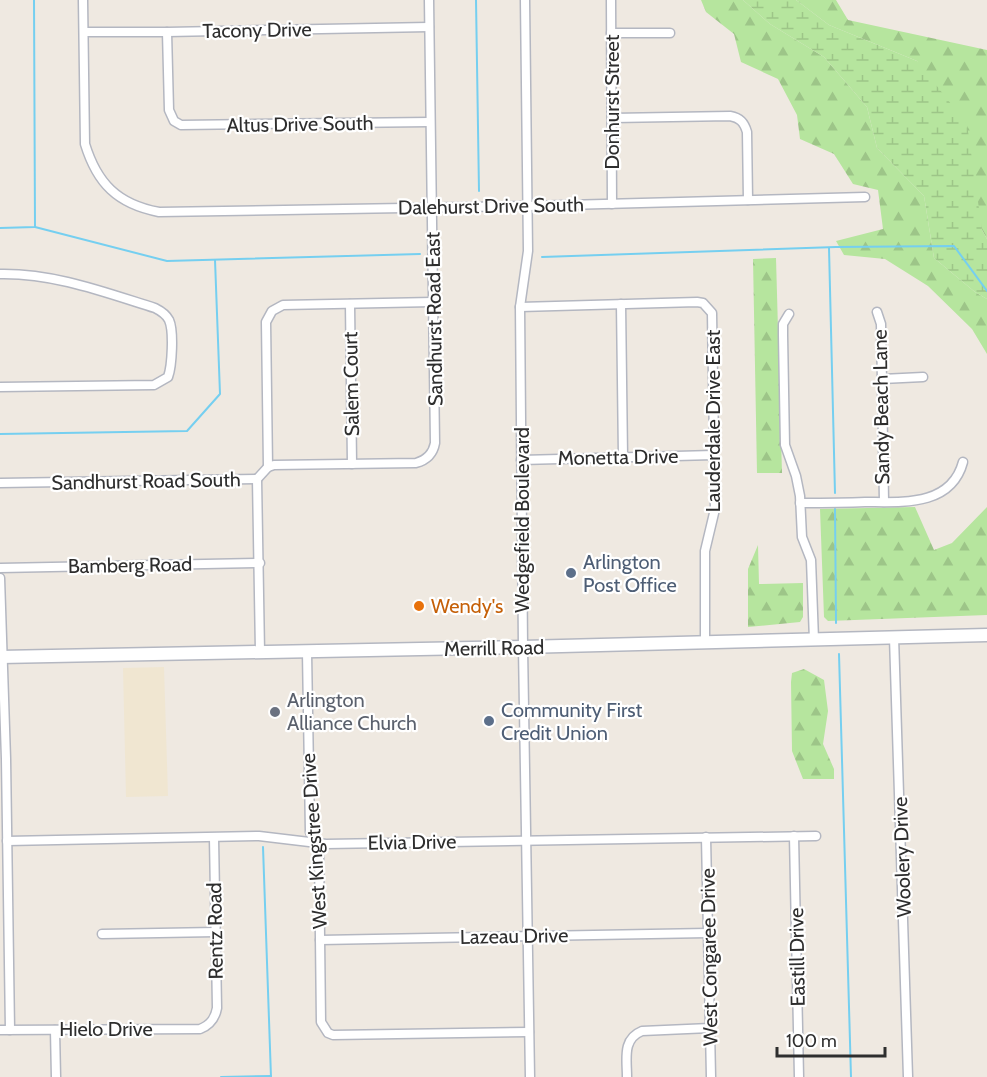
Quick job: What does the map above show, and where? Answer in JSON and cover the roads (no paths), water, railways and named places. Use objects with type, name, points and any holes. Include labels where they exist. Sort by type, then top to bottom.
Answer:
[{"type":"main road","name":"Merrill Road","points":[[1,657],[705,643],[987,634]]},
{"type":"street","points":[[83,0],[84,32]]},
{"type":"street","name":"Sandhurst Road East","points":[[429,0],[435,443],[434,450],[429,456]]},
{"type":"street","name":"Wedgefield Boulevard","points":[[525,0],[528,258],[520,307],[530,1077]]},
{"type":"street","name":"Donhurst Street","points":[[611,0],[612,204]]},
{"type":"street","name":"Tacony Drive","points":[[84,32],[429,27]]},
{"type":"street","name":"Dalehurst Drive South","points":[[84,32],[85,144],[90,161],[98,175],[120,197],[130,204],[159,212],[528,206],[865,197]]},
{"type":"street","name":"Altus Drive South","points":[[167,32],[169,110],[172,118],[181,125],[430,122]]},
{"type":"street","points":[[611,33],[670,33]]},
{"type":"street","points":[[613,118],[738,117],[744,123],[747,132],[748,200]]},
{"type":"street","points":[[0,274],[61,280],[155,308],[164,313],[171,326],[171,370],[164,381],[154,385],[0,387]]},
{"type":"street","points":[[268,466],[266,322],[272,311],[283,305],[433,302]]},
{"type":"street","name":"Lauderdale Drive East","points":[[621,304],[703,303],[713,320],[715,509],[705,551],[705,643]]},
{"type":"street","name":"Salem Court","points":[[350,304],[351,464]]},
{"type":"street","points":[[520,307],[621,304],[623,457]]},
{"type":"street","name":"Sandy Beach Lane","points":[[877,312],[881,324],[884,502]]},
{"type":"street","points":[[789,314],[783,324],[785,445],[796,476],[801,537],[808,549],[812,568],[814,640]]},
{"type":"street","points":[[882,379],[923,378]]},
{"type":"street","name":"Monetta Drive","points":[[521,460],[714,455]]},
{"type":"street","name":"Sandhurst Road South","points":[[0,483],[258,479],[268,466],[274,465],[416,463],[429,456]]},
{"type":"street","points":[[800,503],[917,501],[939,493],[956,479],[963,462]]},
{"type":"street","points":[[258,479],[260,652]]},
{"type":"street","name":"Bamberg Road","points":[[0,568],[260,563]]},
{"type":"street","points":[[0,578],[3,759],[8,841],[10,1030]]},
{"type":"street","name":"Woolery Drive","points":[[894,637],[908,1077]]},
{"type":"street","name":"West Kingstree Drive","points":[[307,652],[310,832],[319,853],[321,1022],[325,1029],[333,1035],[529,1032]]},
{"type":"street","name":"Elvia Drive","points":[[8,841],[259,836],[326,844],[816,836]]},
{"type":"street","name":"Eastill Drive","points":[[794,836],[799,1077]]},
{"type":"street","name":"West Congaree Drive","points":[[706,837],[711,1077]]},
{"type":"street","name":"Rentz Road","points":[[210,1023],[215,1017],[217,1008],[214,838]]},
{"type":"street","points":[[102,934],[216,932]]},
{"type":"street","name":"Lazeau Drive","points":[[320,940],[708,933]]},
{"type":"street","name":"Hielo Drive","points":[[0,1030],[200,1029],[210,1023]]},
{"type":"street","points":[[627,1077],[627,1046],[635,1034],[642,1031],[710,1028]]},
{"type":"street","points":[[55,1030],[56,1077]]},
{"type":"waterway","points":[[0,228],[35,227],[34,0]]},
{"type":"waterway","points":[[476,0],[479,191]]},
{"type":"waterway","points":[[35,227],[167,261],[420,254]]},
{"type":"waterway","points":[[542,257],[836,247],[954,246],[987,291]]},
{"type":"waterway","points":[[829,248],[835,493]]},
{"type":"waterway","points":[[0,434],[187,431],[220,394],[215,260]]},
{"type":"waterway","points":[[835,509],[836,623]]},
{"type":"waterway","points":[[839,654],[851,1077]]},
{"type":"waterway","points":[[263,847],[271,1077]]},
{"type":"waterway","points":[[221,1077],[271,1076]]},
{"type":"place","name":"Arlington Post Office","points":[[571,573]]},
{"type":"place","name":"Wendy's","points":[[419,606]]},
{"type":"place","name":"Arlington Alliance Church","points":[[275,712]]},
{"type":"place","name":"Community First Credit Union","points":[[489,721]]}]
